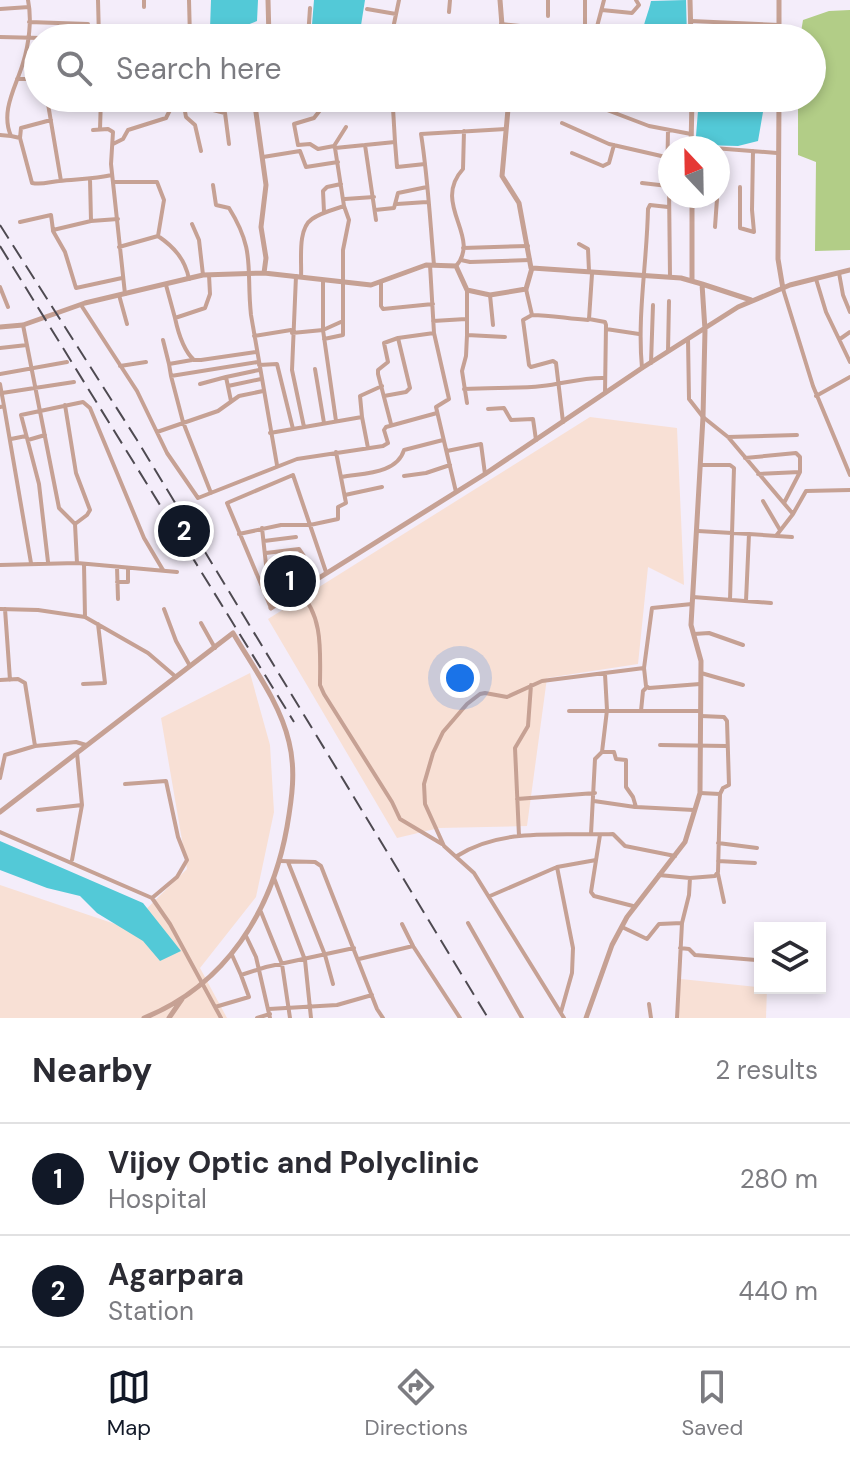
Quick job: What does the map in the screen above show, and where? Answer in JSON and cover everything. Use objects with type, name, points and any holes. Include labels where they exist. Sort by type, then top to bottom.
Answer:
[{"type":"street","points":[[28,0],[29,22],[88,24]]},
{"type":"street","points":[[98,0],[99,24]]},
{"type":"street","points":[[144,0],[144,7]]},
{"type":"street","points":[[189,0],[190,24]]},
{"type":"street","points":[[268,0],[269,24]]},
{"type":"street","points":[[394,24],[399,0]]},
{"type":"street","points":[[449,12],[450,0]]},
{"type":"street","points":[[500,0],[501,24]]},
{"type":"street","points":[[548,0],[548,16]]},
{"type":"street","points":[[585,0],[585,24]]},
{"type":"street","points":[[598,24],[604,0]]},
{"type":"street","points":[[602,10],[632,13],[639,5],[636,0]]},
{"type":"street","points":[[690,0],[691,21],[757,24]]},
{"type":"street","points":[[779,0],[779,24]]},
{"type":"street","points":[[0,9],[29,7]]},
{"type":"street","points":[[309,24],[310,8]]},
{"type":"street","points":[[367,9],[396,14]]},
{"type":"street","points":[[0,37],[24,37]]},
{"type":"street","points":[[11,136],[5,117],[8,98],[24,62]]},
{"type":"street","points":[[17,79],[24,79]]},
{"type":"street","points":[[0,99],[8,98]]},
{"type":"street","points":[[50,112],[61,181]]},
{"type":"street","points":[[100,129],[101,112]]},
{"type":"street","points":[[113,144],[126,136],[128,130],[163,120],[168,112]]},
{"type":"street","points":[[185,112],[195,125],[201,151]]},
{"type":"street","points":[[221,112],[225,113],[229,144]]},
{"type":"street","points":[[256,112],[266,185],[261,227],[266,258],[264,273]]},
{"type":"street","points":[[319,112],[314,118],[294,124],[298,148],[306,167],[338,162]]},
{"type":"street","points":[[393,112],[397,167],[426,164]]},
{"type":"street","points":[[508,112],[502,176],[519,203],[531,268],[526,289],[532,315]]},
{"type":"street","points":[[614,112],[649,126],[691,134],[692,112]]},
{"type":"street","points":[[778,112],[778,259],[783,289],[816,396],[850,475]]},
{"type":"street","points":[[51,120],[21,128],[20,138],[32,183],[41,185],[112,175]]},
{"type":"street","points":[[562,123],[614,145],[658,155]]},
{"type":"street","points":[[263,157],[310,144],[318,149],[334,146],[346,127]]},
{"type":"street","points":[[456,492],[437,413],[437,405],[449,399],[434,333],[426,164],[421,134],[506,129]]},
{"type":"street","points":[[93,130],[112,130],[112,175],[127,324]]},
{"type":"street","points":[[668,130],[668,136]]},
{"type":"street","points":[[456,266],[461,260],[463,248],[460,225],[450,202],[457,175],[463,169],[464,131]]},
{"type":"street","points":[[0,135],[20,138]]},
{"type":"street","points":[[324,339],[342,337],[343,250],[349,220],[335,148],[395,142]]},
{"type":"street","points":[[365,145],[376,220]]},
{"type":"street","points":[[572,153],[603,166],[609,163],[614,145]]},
{"type":"street","points":[[730,149],[777,153]]},
{"type":"street","points":[[740,187],[740,229],[754,232],[753,151]]},
{"type":"street","points":[[90,179],[91,221]]},
{"type":"street","points":[[113,182],[146,180],[160,186],[164,200],[158,236]]},
{"type":"street","points":[[642,183],[658,185]]},
{"type":"street","points":[[324,212],[323,191],[342,184]]},
{"type":"street","points":[[213,185],[216,205],[229,208],[246,239],[250,273],[248,291],[256,352],[277,465]]},
{"type":"street","points":[[397,204],[398,193],[427,187]]},
{"type":"street","points":[[345,199],[374,197]]},
{"type":"street","points":[[740,198],[752,198]]},
{"type":"street","points":[[375,210],[390,209],[397,204],[427,202]]},
{"type":"street","points":[[642,368],[639,334],[646,276],[648,209],[650,205],[658,206]]},
{"type":"street","points":[[304,427],[293,380],[292,331],[303,234],[307,223],[324,212],[344,206]]},
{"type":"street","points":[[668,208],[670,277]]},
{"type":"street","points":[[692,208],[692,280]]},
{"type":"street","points":[[715,227],[716,208]]},
{"type":"street","points":[[20,222],[51,215],[53,230],[65,252],[76,288],[122,278]]},
{"type":"street","points":[[53,230],[91,221],[118,219]]},
{"type":"street","points":[[175,318],[205,308],[210,294],[199,240],[192,224]]},
{"type":"street","points":[[119,247],[158,236]]},
{"type":"street","points":[[158,236],[184,260],[189,279]]},
{"type":"street","points":[[579,244],[588,249],[591,274],[589,320]]},
{"type":"street","points":[[463,248],[528,246]]},
{"type":"street","points":[[461,260],[530,260]]},
{"type":"street","points":[[0,327],[23,325],[81,305],[206,275],[264,273],[371,285],[407,270],[432,265],[456,266]]},
{"type":"street","points":[[456,266],[467,290],[466,356],[462,371],[467,403]]},
{"type":"street","points":[[531,268],[692,280],[752,300]]},
{"type":"street","points":[[270,606],[485,474],[668,351],[752,300],[850,270]]},
{"type":"street","points":[[839,273],[850,312]]},
{"type":"street","points":[[816,279],[826,312],[850,362]]},
{"type":"street","points":[[323,280],[323,330],[336,421]]},
{"type":"street","points":[[381,282],[383,309],[433,304]]},
{"type":"street","points":[[586,1018],[612,945],[633,906],[688,836],[700,793],[701,655],[692,635],[703,417],[705,330],[702,284]]},
{"type":"street","points":[[166,285],[178,334],[192,360]]},
{"type":"street","points":[[0,287],[8,307]]},
{"type":"street","points":[[467,290],[490,295],[526,289]]},
{"type":"street","points":[[490,295],[493,325]]},
{"type":"street","points":[[668,351],[669,301]]},
{"type":"street","points":[[81,305],[142,399],[167,453],[196,497],[277,465],[336,451],[386,445],[388,441],[384,428],[437,413]]},
{"type":"street","points":[[651,363],[653,305]]},
{"type":"street","points":[[563,422],[555,361],[529,365],[523,320],[532,315],[553,315],[564,319],[605,322],[605,395]]},
{"type":"street","points":[[433,321],[466,319]]},
{"type":"street","points":[[254,336],[323,330],[343,321]]},
{"type":"street","points":[[23,325],[59,508],[75,524],[77,563]]},
{"type":"street","points":[[606,329],[639,334]]},
{"type":"street","points":[[840,339],[850,332]]},
{"type":"street","points":[[391,424],[378,370],[388,362],[383,345],[398,338],[434,333]]},
{"type":"street","points":[[467,335],[505,337]]},
{"type":"street","points":[[384,396],[406,392],[410,388],[398,338]]},
{"type":"street","points":[[688,339],[688,394],[703,417],[728,437],[793,514]]},
{"type":"street","points":[[163,340],[183,422],[211,493]]},
{"type":"street","points":[[0,348],[27,345]]},
{"type":"street","points":[[169,364],[256,352]]},
{"type":"street","points":[[0,374],[67,362]]},
{"type":"street","points":[[120,366],[146,362]]},
{"type":"street","points":[[171,376],[277,364],[293,429]]},
{"type":"street","points":[[200,384],[247,373],[259,366]]},
{"type":"street","points":[[315,369],[324,423]]},
{"type":"street","points":[[247,373],[253,393]]},
{"type":"street","points":[[226,377],[231,401]]},
{"type":"street","points":[[816,396],[850,377]]},
{"type":"street","points":[[464,389],[559,385],[580,379],[605,378]]},
{"type":"street","points":[[228,386],[261,379]]},
{"type":"street","points":[[2,393],[74,382]]},
{"type":"street","points":[[0,384],[31,563]]},
{"type":"street","points":[[368,448],[360,396],[382,386]]},
{"type":"street","points":[[157,432],[218,411],[239,396],[263,391]]},
{"type":"street","points":[[48,562],[39,484],[21,415],[83,402],[90,408],[144,538],[163,570]]},
{"type":"street","points":[[65,404],[76,473],[90,510],[75,524]]},
{"type":"street","points":[[488,409],[505,408],[511,420],[533,419],[536,440]]},
{"type":"street","points":[[270,434],[362,417]]},
{"type":"street","points":[[0,437],[45,435]]},
{"type":"street","points":[[728,437],[797,435]]},
{"type":"street","points":[[342,477],[389,468],[401,460],[404,450],[444,439]]},
{"type":"street","points":[[447,451],[481,444],[485,474]]},
{"type":"street","points":[[239,534],[262,528],[310,525],[338,519],[338,507],[346,503],[336,451]]},
{"type":"street","points":[[745,458],[798,453],[800,472],[784,504]]},
{"type":"street","points":[[404,476],[450,465]]},
{"type":"street","points":[[700,465],[730,465],[734,468],[730,600]]},
{"type":"street","points":[[758,474],[800,472]]},
{"type":"street","points":[[270,606],[227,503],[292,474],[326,572]]},
{"type":"street","points":[[794,485],[806,491],[850,490]]},
{"type":"street","points":[[345,495],[382,487]]},
{"type":"street","points":[[776,536],[806,491]]},
{"type":"street","points":[[763,501],[780,530]]},
{"type":"street","points":[[262,528],[270,606]]},
{"type":"street","points":[[698,531],[792,537]]},
{"type":"street","points":[[746,601],[749,534]]},
{"type":"street","points":[[264,541],[296,537]]},
{"type":"street","points":[[266,553],[299,549],[319,578]]},
{"type":"street","points":[[0,565],[77,563],[177,572]]},
{"type":"street","points":[[84,564],[85,617]]},
{"type":"street","points":[[117,567],[118,599]]},
{"type":"street","points":[[117,582],[128,582],[128,568]]},
{"type":"street","points":[[298,591],[310,604],[317,625],[320,685],[392,802],[398,817],[444,846],[471,869],[564,1018]]},
{"type":"street","points":[[647,687],[644,668],[652,608],[693,601],[771,603]]},
{"type":"street","points":[[10,680],[3,609],[38,610],[85,617],[148,653],[176,677]]},
{"type":"street","points":[[164,609],[190,666]]},
{"type":"street","points":[[201,623],[215,648]]},
{"type":"street","points":[[83,684],[105,683],[98,624]]},
{"type":"street","points":[[0,812],[233,633],[273,702],[289,740],[293,790],[284,861],[261,912],[232,955],[203,983],[144,1018]]},
{"type":"street","points":[[692,635],[709,633],[743,645]]},
{"type":"street","points":[[444,846],[425,804],[423,791],[433,753],[443,732],[467,704],[480,694],[507,697],[531,685],[644,668]]},
{"type":"street","points":[[701,673],[743,685]]},
{"type":"street","points":[[591,834],[595,759],[602,752],[607,710],[605,674]]},
{"type":"street","points":[[0,680],[22,680],[25,683],[35,746]]},
{"type":"street","points":[[641,711],[643,691],[647,687],[700,684]]},
{"type":"street","points":[[519,836],[515,748],[527,730],[531,685]]},
{"type":"street","points":[[569,711],[641,711],[726,718],[729,785],[720,794],[718,843],[718,874],[724,902]]},
{"type":"street","points":[[0,778],[5,755],[35,746],[74,742],[87,746]]},
{"type":"street","points":[[660,745],[727,746]]},
{"type":"street","points":[[602,752],[614,752],[616,759],[626,760],[626,787],[637,808]]},
{"type":"street","points":[[72,860],[82,805],[77,753]]},
{"type":"street","points":[[125,784],[166,781],[180,844],[187,860],[177,877],[152,898]]},
{"type":"street","points":[[517,799],[595,793]]},
{"type":"street","points":[[700,793],[720,794]]},
{"type":"street","points":[[594,801],[637,808],[696,810]]},
{"type":"street","points":[[38,810],[82,805]]},
{"type":"street","points":[[0,832],[152,898],[163,912],[221,1018]]},
{"type":"street","points":[[457,856],[481,844],[519,836],[591,834],[615,835],[625,846],[675,856]]},
{"type":"street","points":[[600,835],[590,888],[593,895],[633,906]]},
{"type":"street","points":[[718,843],[757,848]]},
{"type":"street","points":[[490,896],[557,867],[596,860]]},
{"type":"street","points":[[284,861],[315,862],[321,866],[383,1018]]},
{"type":"street","points":[[284,861],[325,955],[333,984]]},
{"type":"street","points":[[718,861],[755,863]]},
{"type":"street","points":[[557,867],[573,948],[572,973],[561,1012]]},
{"type":"street","points":[[659,875],[690,878],[718,874]]},
{"type":"street","points":[[274,878],[305,960],[311,1018]]},
{"type":"street","points":[[677,1018],[682,923],[690,878]]},
{"type":"street","points":[[261,912],[282,964],[290,1018]]},
{"type":"street","points":[[468,923],[522,1018]]},
{"type":"street","points":[[622,927],[647,939],[657,925],[682,923]]},
{"type":"street","points":[[402,924],[460,1018]]},
{"type":"street","points":[[246,936],[259,969],[270,1014]]},
{"type":"street","points":[[359,959],[413,946]]},
{"type":"street","points":[[241,975],[354,948]]},
{"type":"street","points":[[680,948],[689,949],[695,955],[754,960]]},
{"type":"street","points":[[215,1007],[249,997],[232,955]]},
{"type":"street","points":[[257,1018],[289,1008],[342,1005],[372,995]]},
{"type":"street","points":[[169,1018],[184,996]]},
{"type":"street","points":[[649,1004],[651,1018]]},
{"type":"shaded area","points":[[590,417],[677,428],[684,585],[648,567],[638,664],[547,678],[527,826],[439,828],[397,838],[268,619]]},
{"type":"shaded area","points":[[250,673],[270,745],[274,812],[256,897],[200,968],[227,1018],[0,1018],[0,885],[127,928],[187,869],[161,718]]},
{"type":"shaded area","points":[[681,979],[754,987],[754,994],[767,994],[766,1018],[676,1018]]},
{"type":"green space","points":[[850,10],[850,250],[815,251],[816,162],[798,155],[798,112],[826,112],[826,24],[802,24],[803,20],[829,11]]},
{"type":"water","points":[[211,0],[258,0],[257,21],[250,24],[210,24]]},
{"type":"water","points":[[314,0],[365,0],[361,24],[312,24]]},
{"type":"water","points":[[686,0],[687,24],[644,24],[651,1]]},
{"type":"water","points":[[698,112],[763,112],[758,141],[730,146],[730,136],[696,136]]},
{"type":"water","points":[[0,841],[143,903],[181,951],[160,961],[143,941],[97,913],[80,896],[47,888],[0,870]]},
{"type":"railway","points":[[0,225],[137,440],[488,1018]]},
{"type":"railway","points":[[0,246],[294,722]]},
{"type":"place","name":"Agarpara","points":[[184,531]]},
{"type":"place","name":"Vijoy Optic and Polyclinic","points":[[290,581]]}]
